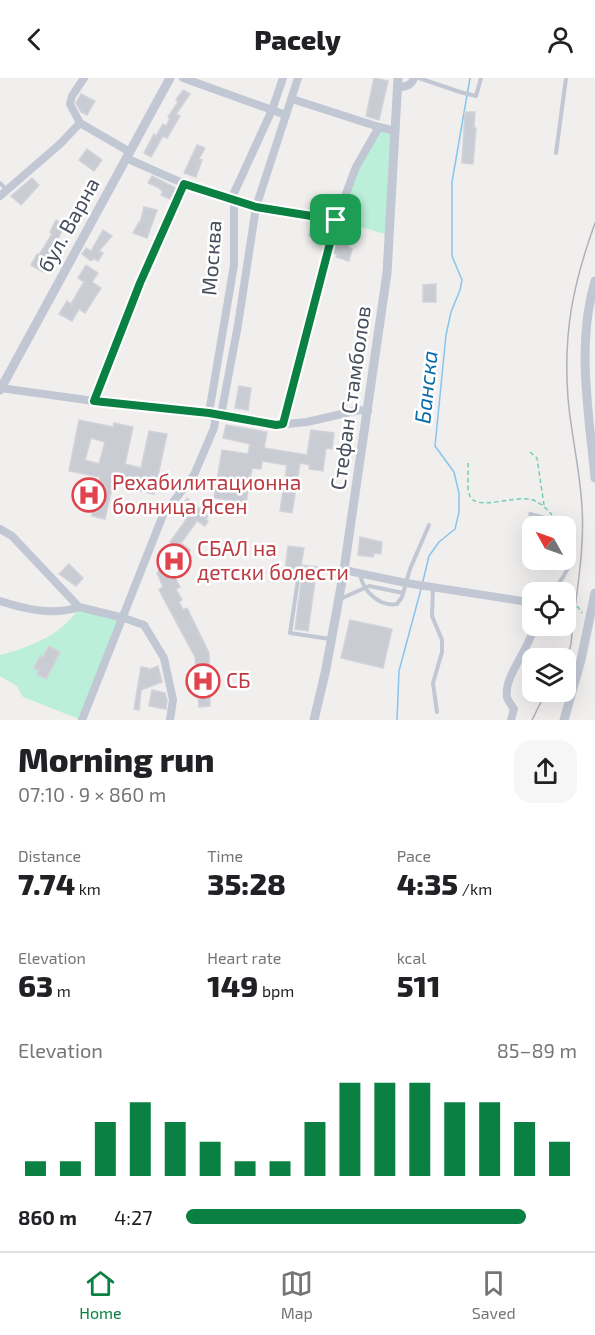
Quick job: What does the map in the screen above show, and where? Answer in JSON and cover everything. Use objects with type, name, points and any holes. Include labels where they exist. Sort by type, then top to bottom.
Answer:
[{"type":"street","points":[[84,78],[72,96],[70,104],[80,123],[128,155],[184,184],[234,202],[336,220]]},
{"type":"street","name":"бул. Варна","points":[[0,389],[170,78]]},
{"type":"street","points":[[183,78],[286,116]]},
{"type":"street","name":"Москва","points":[[215,414],[234,265],[234,202],[238,183],[272,110],[283,78]]},
{"type":"street","name":"Москва","points":[[215,414],[238,325],[256,207],[298,78]]},
{"type":"street","points":[[398,82],[406,87],[414,78]]},
{"type":"street","name":"Стефан Стамболов","points":[[314,720],[345,570],[387,273],[398,82]]},
{"type":"street","points":[[292,99],[395,131]]},
{"type":"street","points":[[0,196],[60,144],[80,123]]},
{"type":"street","points":[[283,424],[336,220],[356,167],[379,127]]},
{"type":"street","points":[[94,401],[140,283],[184,184]]},
{"type":"street","points":[[595,281],[586,328],[585,379],[592,411],[595,478]]},
{"type":"street","points":[[0,389],[283,424],[307,422],[359,410],[368,411]]},
{"type":"street","points":[[82,720],[163,515],[194,475],[214,428],[215,414]]},
{"type":"street","points":[[0,529],[12,537],[79,607],[144,625],[164,658],[173,700],[170,720]]},
{"type":"street","points":[[345,570],[408,584],[434,586],[522,601]]},
{"type":"street","points":[[564,720],[593,611],[595,593]]},
{"type":"street","points":[[0,601],[28,609],[53,612],[68,611],[79,607]]},
{"type":"street","points":[[511,720],[514,710],[507,696],[510,680],[532,636]]},
{"type":"lane","points":[[419,78],[477,96],[482,78]]},
{"type":"lane","points":[[556,153],[566,78]]},
{"type":"lane","points":[[0,183],[7,189]]},
{"type":"lane","points":[[530,514],[537,516]]},
{"type":"lane","points":[[360,574],[365,588],[381,602],[387,605],[397,604],[408,584],[429,525]]},
{"type":"lane","points":[[282,576],[298,580],[290,633],[332,640]]},
{"type":"lane","points":[[339,600],[369,586],[403,593]]},
{"type":"lane","points":[[434,586],[432,616],[442,639],[442,652],[433,683],[437,712]]},
{"type":"path","points":[[531,452],[537,458],[545,506]]},
{"type":"path","points":[[468,463],[469,496],[473,501],[479,504],[528,499],[545,506],[554,516]]},
{"type":"path","points":[[576,607],[586,617],[593,611]]},
{"type":"green space","points":[[379,127],[395,131],[389,235],[336,220],[356,167]]},
{"type":"green space","points":[[78,610],[121,619],[79,719],[23,697],[17,686],[0,676],[0,655],[22,649],[43,639],[63,627]]},
{"type":"building","points":[[374,78],[388,81],[379,120],[366,116]]},
{"type":"building","points":[[183,90],[190,94],[176,114],[180,116],[167,138],[163,136],[151,157],[144,153],[154,134],[156,136],[163,124],[166,126],[170,118],[168,117],[178,102],[176,100]]},
{"type":"building","points":[[81,94],[95,101],[87,115],[81,112],[76,103]]},
{"type":"building","points":[[465,112],[475,112],[473,164],[462,163]]},
{"type":"building","points":[[197,145],[205,148],[199,159],[202,160],[196,177],[184,173]]},
{"type":"building","points":[[87,149],[102,160],[94,171],[79,160]]},
{"type":"building","points":[[152,176],[176,188],[170,199],[161,195],[163,192],[159,188],[148,183]]},
{"type":"building","points":[[32,178],[39,185],[21,205],[11,196]]},
{"type":"building","points":[[144,207],[157,210],[147,238],[133,233],[140,223]]},
{"type":"building","points":[[56,220],[65,225],[47,259],[50,261],[43,272],[31,265],[52,234],[50,232]]},
{"type":"building","points":[[312,223],[325,226],[322,239],[309,236]]},
{"type":"building","points":[[341,229],[352,231],[348,247],[352,249],[349,261],[336,257],[337,254],[334,253]]},
{"type":"building","points":[[103,230],[112,236],[99,251],[103,253],[98,261],[93,258],[91,261],[82,254],[86,248],[91,251]]},
{"type":"building","points":[[86,265],[98,273],[92,282],[101,288],[85,313],[79,309],[72,321],[59,314],[67,301],[71,304],[84,282],[78,278]]},
{"type":"building","points":[[436,284],[436,302],[423,302],[423,285]]},
{"type":"building","points":[[239,386],[251,388],[248,410],[235,408]]},
{"type":"building","points":[[79,420],[113,427],[114,423],[133,427],[125,464],[141,468],[149,431],[167,434],[154,494],[139,491],[140,484],[114,479],[105,519],[92,516],[100,477],[69,471]],"holes":[[[91,438],[105,442],[99,464],[85,460]]]},
{"type":"building","points":[[226,425],[267,432],[264,448],[307,455],[311,430],[334,433],[332,449],[326,448],[323,471],[309,469],[310,465],[300,463],[292,513],[280,511],[287,465],[262,461],[261,469],[252,468],[246,503],[214,498],[222,450],[248,454],[250,444],[223,438]]},
{"type":"building","points":[[187,498],[208,516],[205,526],[197,521],[181,543],[190,550],[173,574],[180,587],[176,589],[182,600],[179,602],[183,610],[187,608],[209,653],[210,706],[199,707],[195,657],[159,590],[163,587],[157,573],[176,547],[170,542],[186,520],[182,518],[187,511],[182,508]]},
{"type":"building","points":[[360,537],[382,542],[381,554],[374,553],[373,557],[358,555]]},
{"type":"building","points":[[288,546],[304,548],[301,565],[317,567],[308,631],[295,629],[302,575],[285,572]]},
{"type":"building","points":[[69,564],[83,578],[76,586],[59,574]]},
{"type":"building","points":[[350,620],[392,629],[383,668],[341,658]]},
{"type":"building","points":[[49,646],[60,652],[46,679],[37,674],[39,670],[34,668],[40,656],[43,657]]},
{"type":"building","points":[[158,666],[162,682],[141,690],[139,710],[134,709],[141,667],[148,668],[148,670]]},
{"type":"building","points":[[152,690],[165,693],[166,709],[149,706]]},
{"type":"waterway","name":"Банска","points":[[423,581],[429,556],[439,542],[455,529],[459,512],[459,493],[454,472],[435,446],[446,335],[462,280],[452,256],[452,182],[470,78]]},
{"type":"waterway","name":"Банска","points":[[397,720],[399,671],[421,589]]},
{"type":"railway","points":[[570,648],[583,524],[568,398],[567,352],[575,288],[595,223]]},
{"type":"railway","points":[[532,720],[541,702]]},
{"type":"place","name":"Рехабилитационна болница Ясен","points":[[89,495]]},
{"type":"place","name":"СБАЛ на детски болести","points":[[174,561]]},
{"type":"place","name":"СБ","points":[[203,681]]},
{"type":"route","points":[[184,184],[234,202],[267,210],[336,220],[283,424],[276,425],[209,413],[94,401],[140,283],[184,184]]}]
